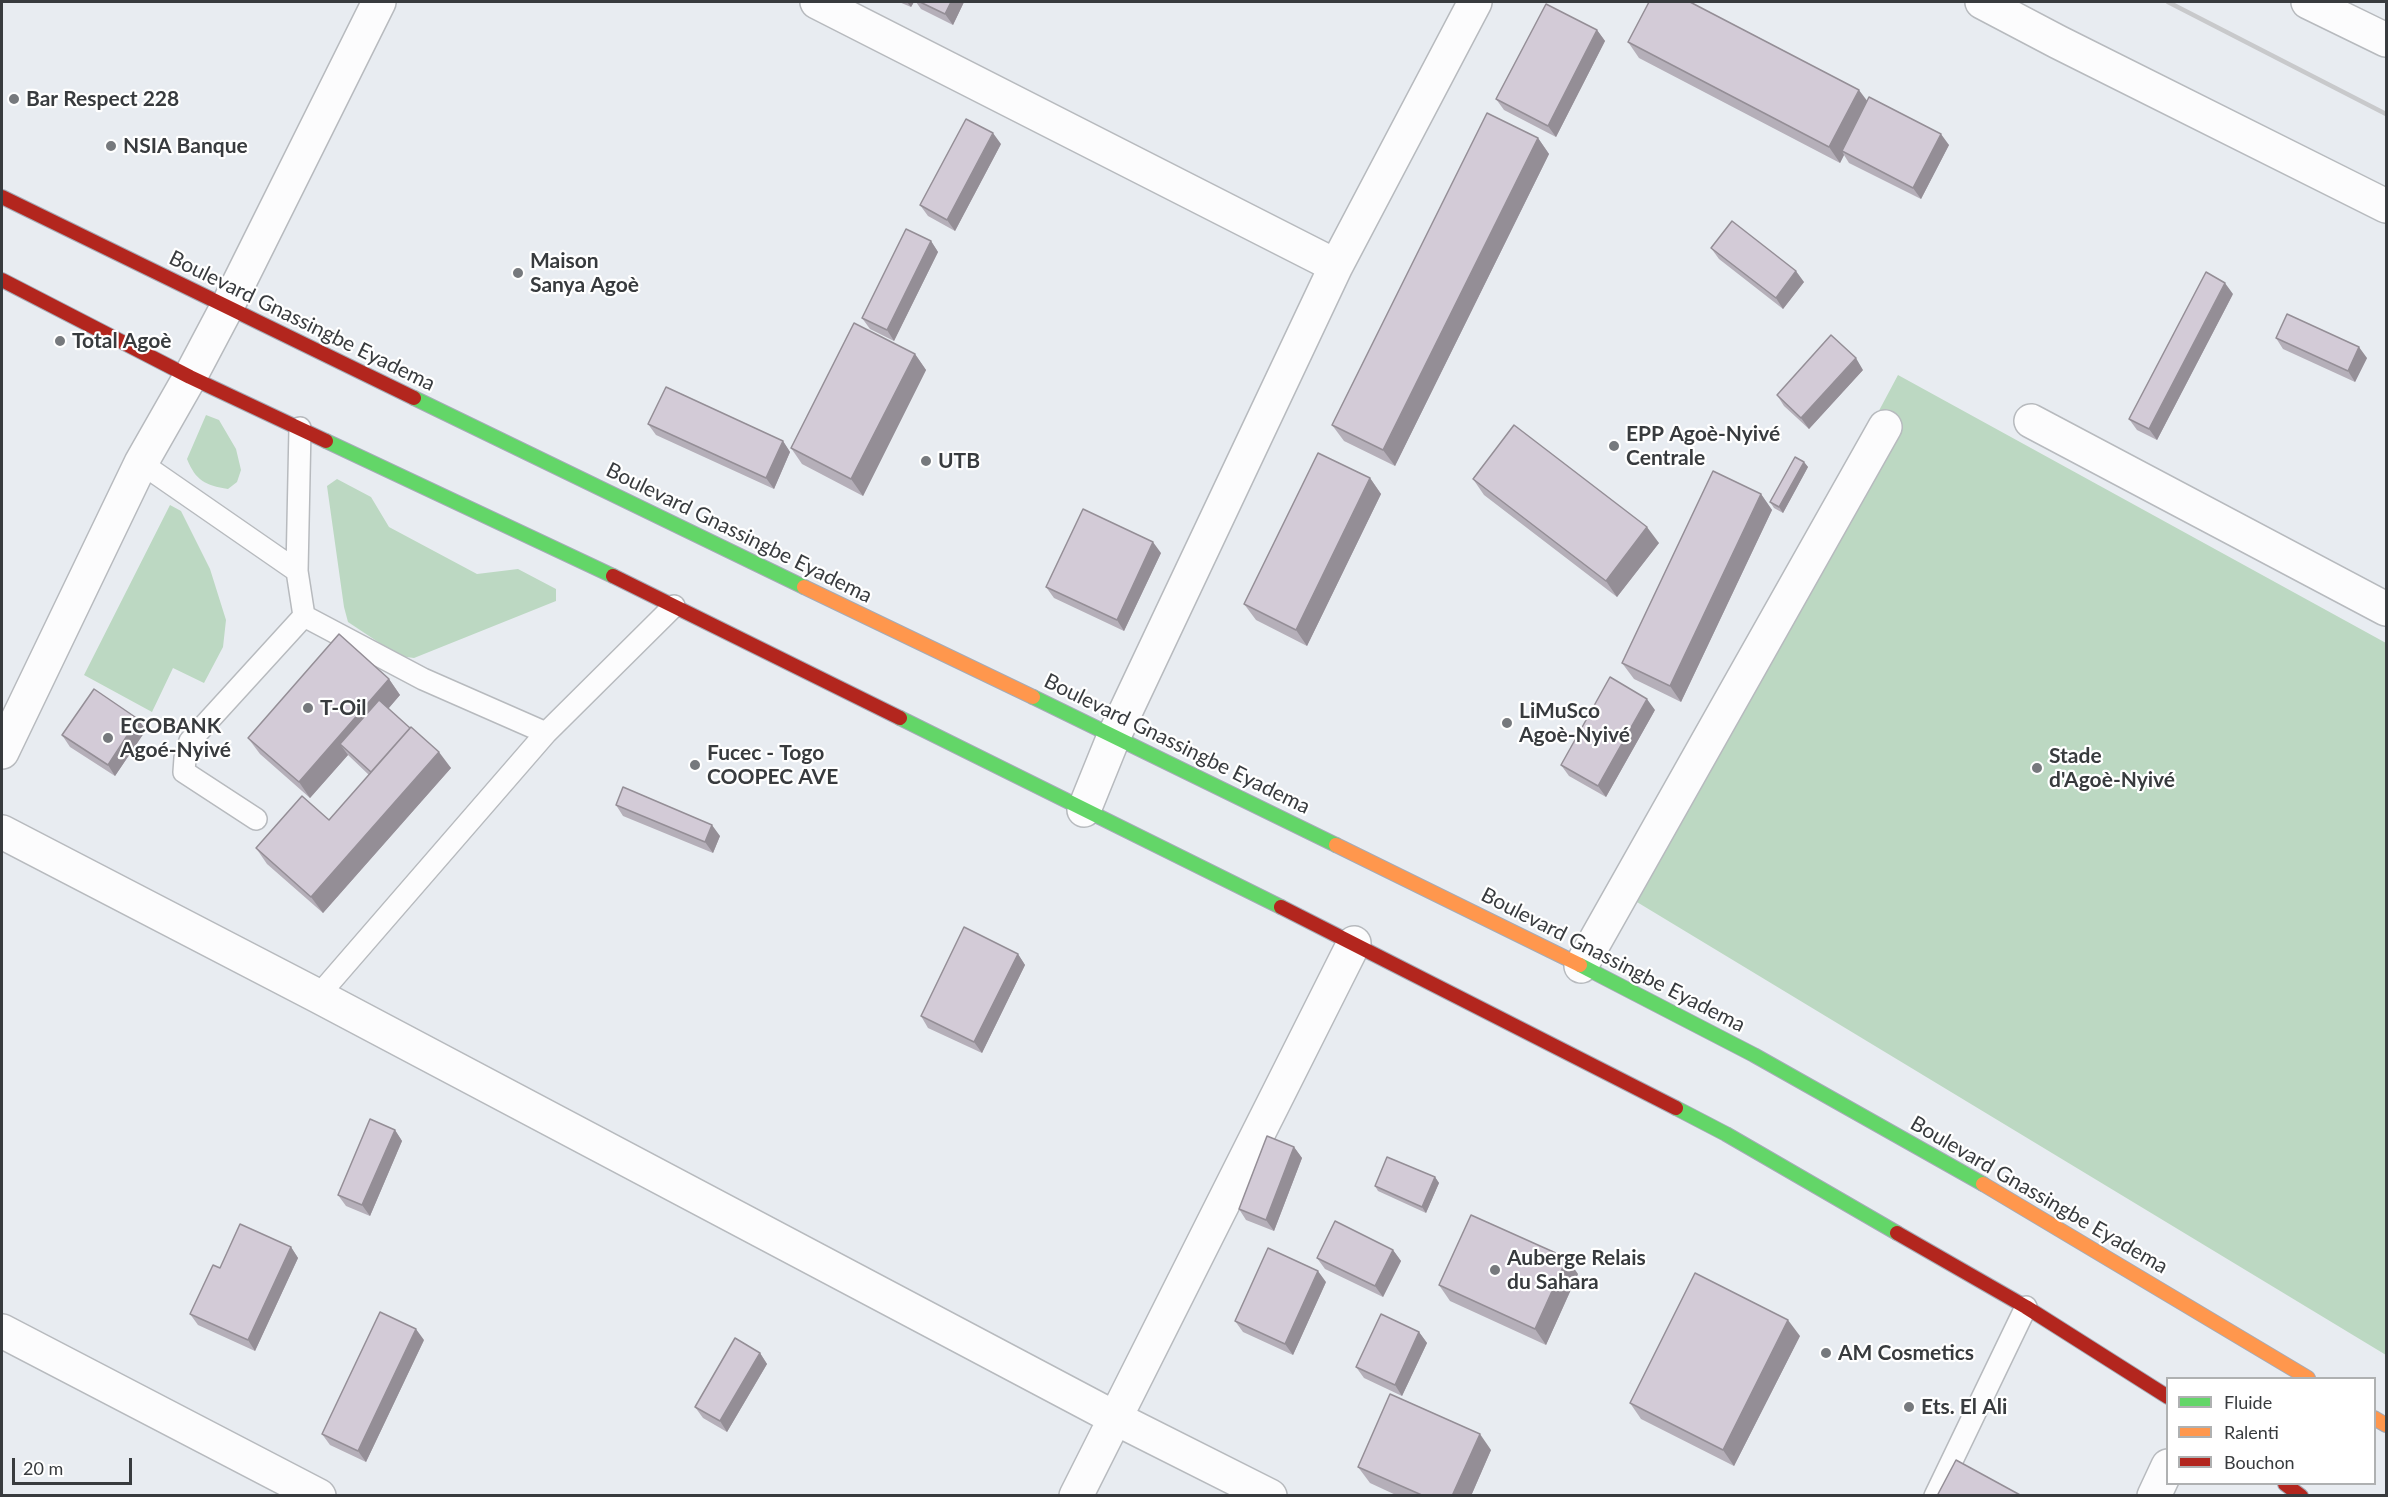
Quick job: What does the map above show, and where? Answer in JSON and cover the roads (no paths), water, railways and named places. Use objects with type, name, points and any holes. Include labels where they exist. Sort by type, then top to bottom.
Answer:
[{"type":"highway","name":"Boulevard Gnassingbe Eyadema","points":[[2,197],[1114,736],[1581,966],[1754,1055],[1978,1182],[2306,1377]]},
{"type":"highway","points":[[2,280],[190,377],[558,549],[674,606],[1354,943],[1726,1134],[2026,1307],[2166,1395]]},
{"type":"highway","points":[[2286,1485],[2301,1496]]},
{"type":"street","points":[[2,752],[141,463],[227,307],[379,2]]},
{"type":"street","points":[[817,2],[1336,266]]},
{"type":"street","points":[[1084,810],[1114,736],[1336,266],[1475,2]]},
{"type":"street","points":[[1982,2],[2386,206]]},
{"type":"street","points":[[2308,2],[2386,40]]},
{"type":"street","points":[[2031,421],[2386,609]]},
{"type":"street","points":[[1581,966],[1885,427]]},
{"type":"street","points":[[2,832],[318,996],[1115,1418],[1270,1496]]},
{"type":"street","points":[[1076,1496],[1354,943]]},
{"type":"street","points":[[2,1331],[319,1496]]},
{"type":"street","points":[[2154,1496],[2166,1470]]},
{"type":"lane","points":[[300,428],[297,571],[304,616]]},
{"type":"lane","points":[[141,463],[297,571]]},
{"type":"lane","points":[[318,996],[546,733],[674,606]]},
{"type":"lane","points":[[304,616],[423,679],[546,733]]},
{"type":"lane","points":[[256,819],[184,772],[185,758],[190,741],[304,616]]},
{"type":"lane","points":[[1935,1496],[2026,1307]]},
{"type":"railway","points":[[2168,2],[2386,114]]},
{"type":"place","name":"Bar Respect 228","points":[[14,99]]},
{"type":"place","name":"NSIA Banque","points":[[111,146]]},
{"type":"place","name":"Maison Sanya Agoè","points":[[518,273]]},
{"type":"place","name":"Total Agoè","points":[[60,341]]},
{"type":"place","name":"EPP Agoè-Nyivé Centrale","points":[[1614,446]]},
{"type":"place","name":"UTB","points":[[926,461]]},
{"type":"place","name":"T-Oil","points":[[308,708]]},
{"type":"place","name":"LiMuSco Agoè-Nyivé","points":[[1507,723]]},
{"type":"place","name":"ECOBANK Agoé-Nyivé","points":[[108,738]]},
{"type":"place","name":"Fucec - Togo COOPEC AVE","points":[[695,765]]},
{"type":"place","name":"Stade d'Agoè-Nyivé","points":[[2037,768]]},
{"type":"place","name":"Auberge Relais du Sahara","points":[[1495,1270]]},
{"type":"place","name":"AM Cosmetics","points":[[1826,1353]]},
{"type":"place","name":"Ets. El Ali","points":[[1909,1407]]}]
